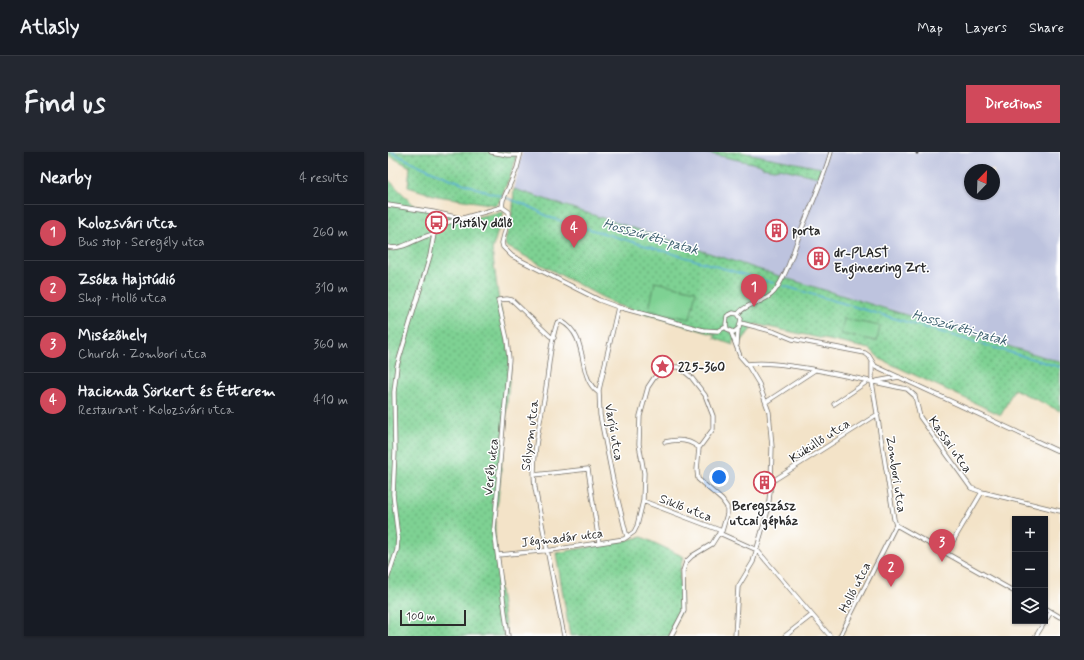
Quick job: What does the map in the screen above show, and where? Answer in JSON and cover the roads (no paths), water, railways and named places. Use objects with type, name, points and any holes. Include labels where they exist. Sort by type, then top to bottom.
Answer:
[{"type":"street","points":[[491,152],[508,155],[520,154],[502,206]]},
{"type":"street","points":[[738,314],[743,308],[767,299],[780,282],[824,174],[831,152]]},
{"type":"street","points":[[388,206],[461,218]]},
{"type":"street","points":[[388,577],[397,550],[398,538],[393,494],[395,452],[395,378],[397,366],[430,256],[434,234],[438,227],[442,224],[502,206]]},
{"type":"street","points":[[502,206],[509,212],[503,248],[512,256],[599,300],[618,307],[703,330],[718,331],[726,327]]},
{"type":"street","points":[[441,214],[442,224]]},
{"type":"street","points":[[388,247],[397,248],[425,236],[434,234]]},
{"type":"street","name":"Veréb utca","points":[[508,636],[494,528],[509,359],[507,339],[498,300],[507,298],[512,300],[550,336],[554,338]]},
{"type":"street","name":"Varjú utca","points":[[618,307],[604,364],[599,393],[600,415],[613,480],[627,537]]},
{"type":"street","points":[[735,636],[738,587],[753,562],[757,550],[768,510],[772,464],[772,433],[766,402],[759,384],[747,364],[740,356],[731,332],[726,327],[727,316],[733,313],[738,314]]},
{"type":"street","points":[[737,348],[738,330],[741,323],[741,319],[738,314]]},
{"type":"street","name":"Sólyom utca","points":[[564,636],[533,471],[541,413],[557,323],[561,321],[568,325],[576,334],[581,349],[587,378],[593,389],[599,393]]},
{"type":"street","points":[[741,323],[768,330],[792,339],[865,353],[869,356],[875,366],[1060,452]]},
{"type":"street","points":[[731,332],[738,330]]},
{"type":"street","name":"Zombori utca","points":[[872,363],[870,381],[878,414],[896,525],[1012,590]]},
{"type":"street","name":"Kassai utca","points":[[747,364],[775,364],[815,370],[907,389],[913,393],[919,415],[922,420],[969,486],[982,492],[1060,511]]},
{"type":"street","points":[[627,537],[634,532],[637,526],[643,501],[644,473],[639,444],[640,416],[648,387],[661,371],[668,367],[679,367],[691,377],[705,395],[713,416],[713,429],[699,448],[697,470],[698,479],[722,500],[727,507],[727,514],[720,532],[712,544],[692,556],[686,562],[683,570],[684,611],[671,636]]},
{"type":"street","points":[[766,402],[815,370]]},
{"type":"street","points":[[834,404],[870,381],[899,377]]},
{"type":"street","name":"Küküllő utca","points":[[771,482],[878,414]]},
{"type":"street","points":[[665,442],[679,439],[699,448]]},
{"type":"street","points":[[534,475],[588,469],[599,543]]},
{"type":"street","points":[[946,553],[982,492]]},
{"type":"street","name":"Sikló utca","points":[[643,501],[720,532],[757,550]]},
{"type":"street","name":"Holló utca","points":[[840,636],[896,525]]},
{"type":"street","name":"Jégmadár utca","points":[[498,555],[599,543],[624,539],[627,537]]},
{"type":"street","points":[[757,550],[830,636]]},
{"type":"street","points":[[1048,610],[1060,617]]},
{"type":"street","points":[[1036,636],[1051,612]]},
{"type":"street","points":[[785,636],[812,615]]},
{"type":"waterway","name":"Hosszúréti-patak","points":[[391,152],[446,177],[529,206],[548,217],[773,283]]},
{"type":"waterway","name":"Hosszúréti-patak","points":[[784,286],[1060,367]]},
{"type":"place","name":"Pistály dűlő","points":[[436,222]]},
{"type":"place","name":"porta","points":[[776,230]]},
{"type":"place","name":"Hacienda Sörkert és Étterem","points":[[574,248]]},
{"type":"place","name":"dr-PLAST Engineering Zrt.","points":[[819,259]]},
{"type":"place","name":"Kolozsvári utca","points":[[754,307]]},
{"type":"place","name":"225-360","points":[[662,366]]},
{"type":"place","name":"Beregszász utcai gépház","points":[[764,483]]},
{"type":"place","name":"Misézőhely","points":[[942,562]]},
{"type":"place","name":"Zsóka Hajstúdió","points":[[891,587]]}]
